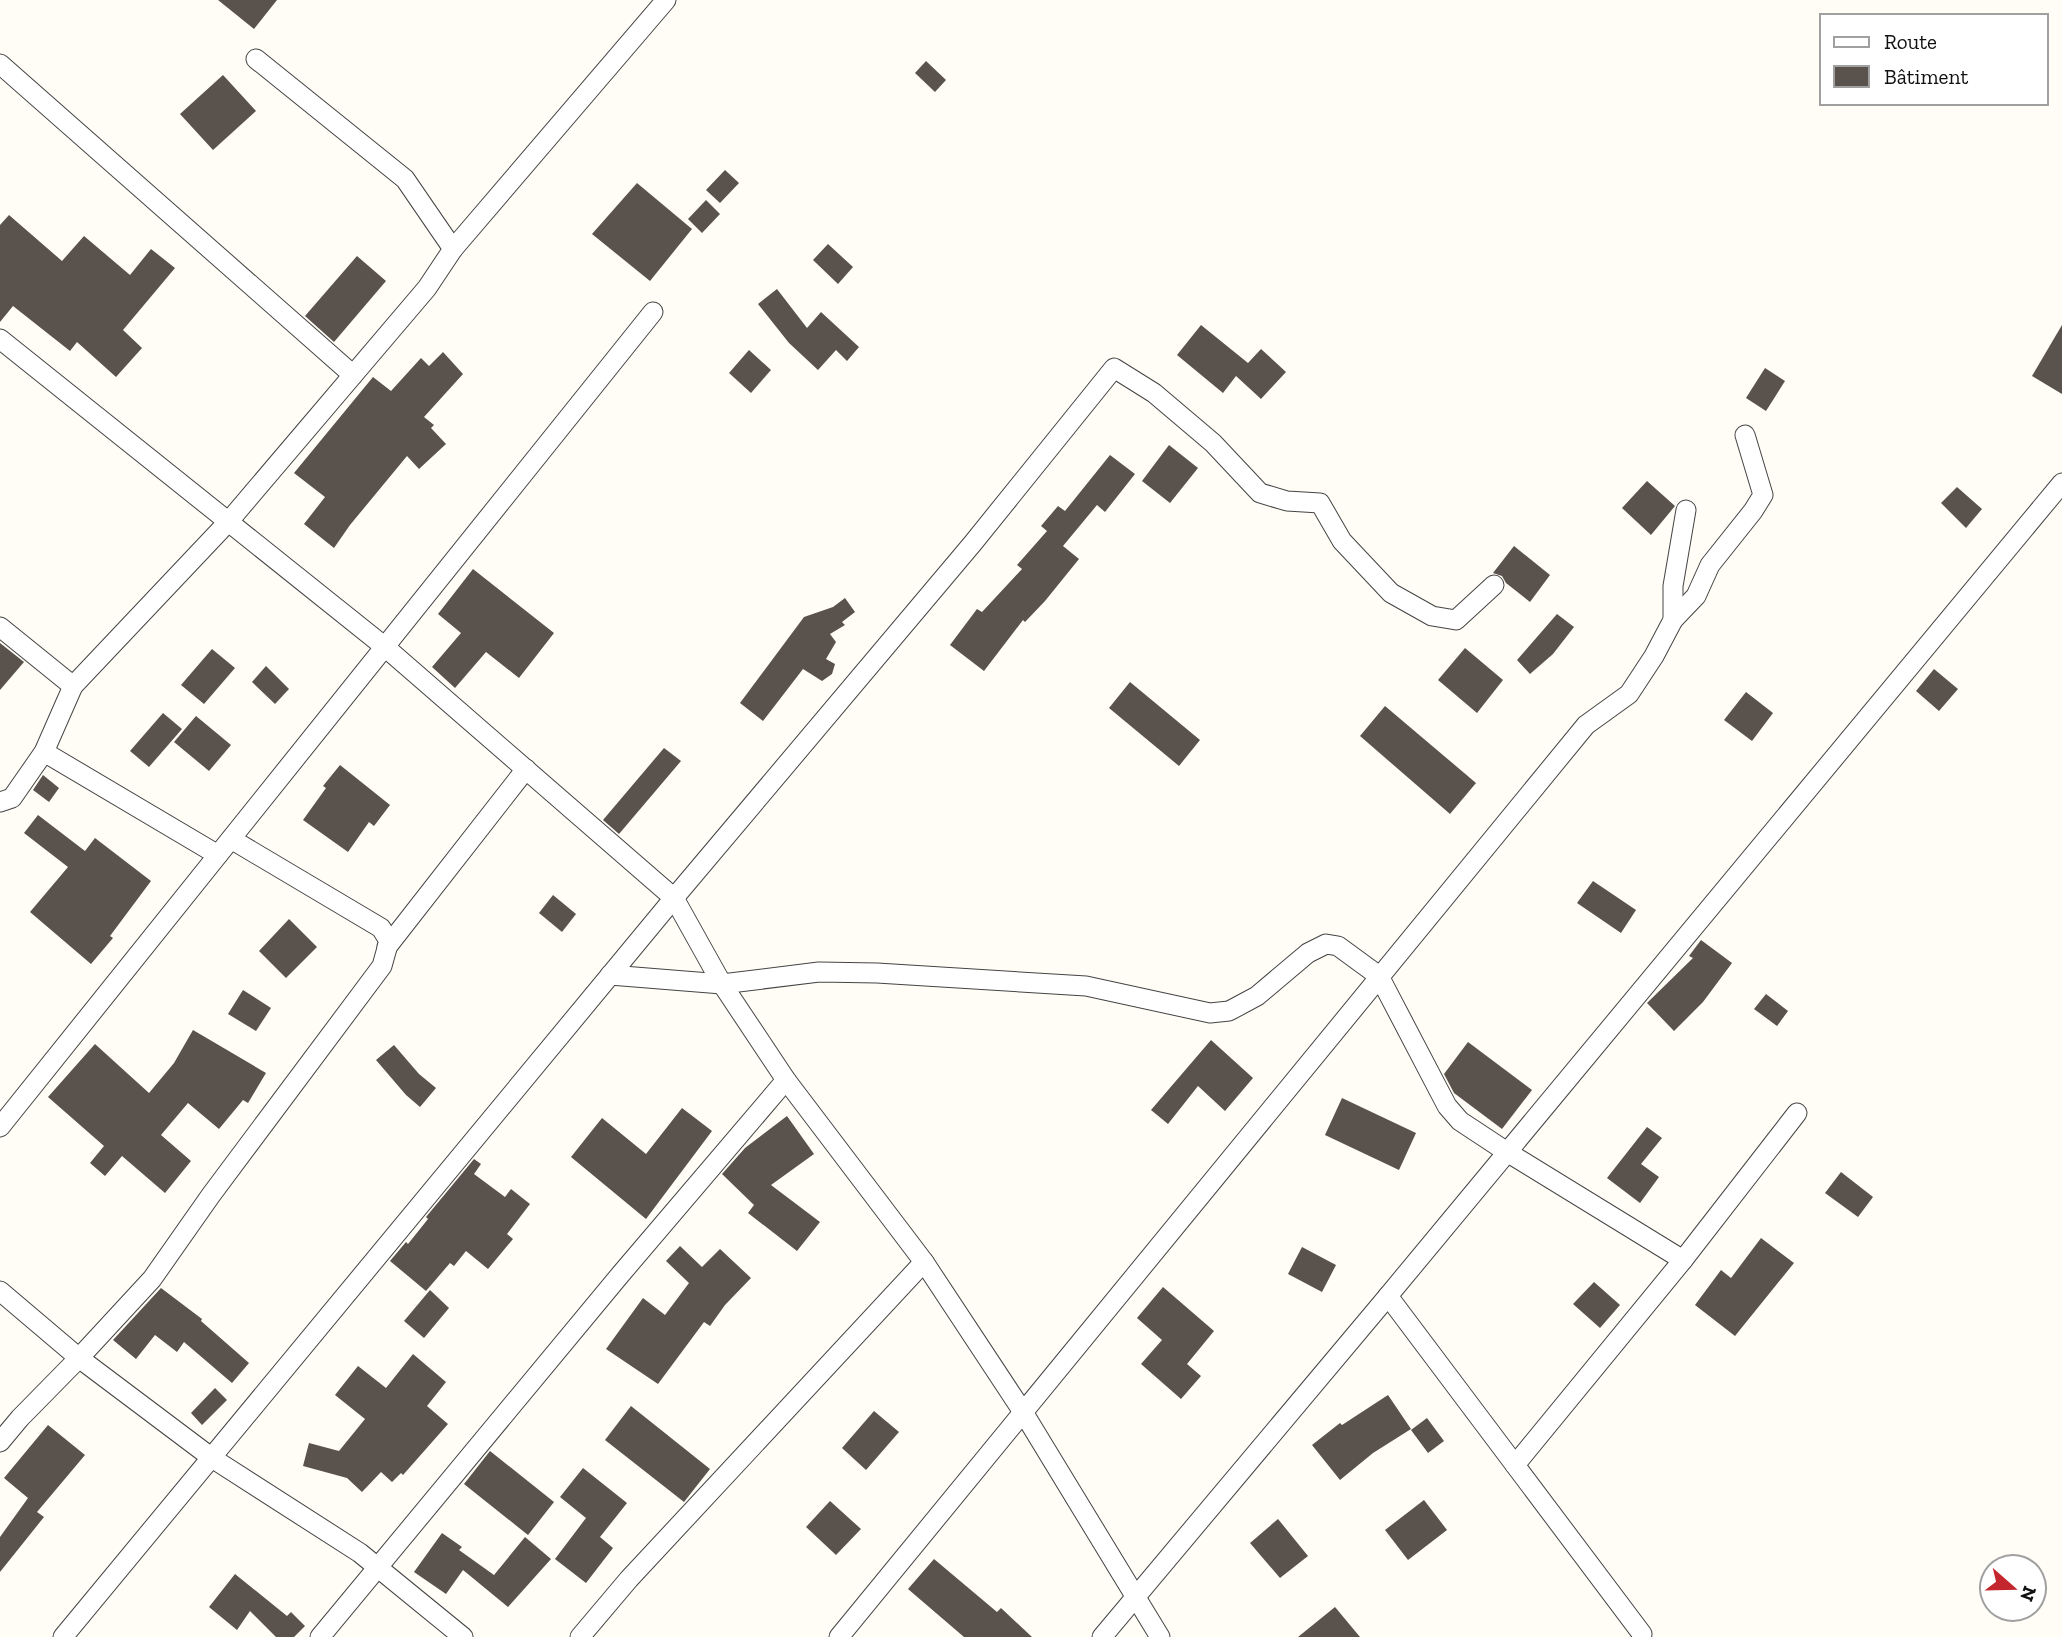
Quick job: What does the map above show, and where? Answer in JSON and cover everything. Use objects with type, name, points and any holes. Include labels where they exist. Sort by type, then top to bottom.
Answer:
[{"type":"street","points":[[0,802],[12,798],[44,752],[73,686],[229,521],[427,288],[453,249],[666,0]]},
{"type":"street","points":[[256,59],[405,179],[453,249]]},
{"type":"street","points":[[0,64],[353,375]]},
{"type":"street","points":[[0,1127],[653,312]]},
{"type":"street","points":[[0,340],[385,647],[674,898],[722,984],[786,1080],[924,1262],[1023,1412],[1160,1637]]},
{"type":"street","points":[[63,1637],[674,898],[974,543],[1114,368],[1154,393],[1213,443],[1260,494],[1287,501],[1320,503],[1342,541],[1391,593],[1432,616],[1456,620],[1494,585]]},
{"type":"street","points":[[839,1637],[1586,725],[1629,694],[1654,656],[1672,620],[1696,596],[1710,565],[1763,495],[1745,435]]},
{"type":"street","points":[[1102,1637],[2062,483]]},
{"type":"street","points":[[1672,620],[1673,586],[1686,510]]},
{"type":"street","points":[[0,626],[73,686]]},
{"type":"street","points":[[44,752],[218,855]]},
{"type":"street","points":[[387,947],[526,769]]},
{"type":"street","points":[[0,1442],[152,1279],[211,1195],[382,966],[389,941],[380,928],[231,839]]},
{"type":"street","points":[[610,975],[722,984],[819,972],[877,972],[1086,986],[1210,1013],[1228,1011],[1256,996],[1308,953],[1326,944],[1338,946],[1379,975],[1447,1106],[1460,1121],[1683,1260]]},
{"type":"street","points":[[320,1637],[620,1275],[786,1080]]},
{"type":"street","points":[[1515,1465],[1683,1260],[1797,1113]]},
{"type":"street","points":[[580,1637],[629,1579],[924,1262]]},
{"type":"street","points":[[0,1291],[79,1358],[212,1458],[360,1553],[463,1637]]},
{"type":"street","points":[[1388,1296],[1642,1634]]},
{"type":"building","points":[[218,0],[277,0],[254,29]]},
{"type":"building","points":[[926,61],[946,80],[935,92],[915,73]]},
{"type":"building","points":[[223,75],[256,111],[213,150],[180,114]]},
{"type":"building","points":[[725,170],[739,183],[720,203],[706,190]]},
{"type":"building","points":[[637,183],[692,229],[650,281],[592,234]]},
{"type":"building","points":[[706,200],[720,214],[702,233],[688,219]]},
{"type":"building","points":[[9,215],[62,261],[84,236],[130,275],[151,249],[175,268],[123,330],[142,348],[116,377],[77,342],[70,351],[13,306],[0,322],[0,225]]},
{"type":"building","points":[[828,244],[853,267],[838,284],[813,260]]},
{"type":"building","points":[[357,256],[386,281],[334,342],[305,316]]},
{"type":"building","points":[[777,289],[807,328],[821,312],[859,347],[847,361],[836,350],[818,370],[789,343],[758,304]]},
{"type":"building","points":[[1201,325],[1248,363],[1261,349],[1286,372],[1261,399],[1236,376],[1223,393],[1177,355]]},
{"type":"building","points":[[2062,325],[2062,394],[2032,376]]},
{"type":"building","points":[[749,350],[771,370],[751,393],[729,373]]},
{"type":"building","points":[[443,352],[463,374],[424,417],[434,425],[431,428],[446,444],[419,469],[407,456],[334,548],[304,524],[325,497],[294,473],[373,377],[391,391],[421,358],[429,366]]},
{"type":"building","points":[[1765,368],[1785,381],[1766,411],[1746,398]]},
{"type":"building","points":[[1169,445],[1198,468],[1170,503],[1142,481]]},
{"type":"building","points":[[1110,455],[1135,474],[1105,512],[1097,505],[1063,546],[1079,559],[1045,601],[1025,622],[1023,620],[984,671],[950,645],[977,609],[982,612],[1022,569],[1017,565],[1047,531],[1041,526],[1058,506],[1065,511]]},
{"type":"building","points":[[1647,481],[1675,506],[1651,535],[1622,508]]},
{"type":"building","points":[[1957,487],[1982,509],[1966,528],[1941,503]]},
{"type":"building","points":[[1514,546],[1550,575],[1530,602],[1506,583],[1502,576],[1493,573]]},
{"type":"building","points":[[473,569],[554,633],[519,678],[486,652],[455,688],[432,667],[461,633],[438,614]]},
{"type":"building","points":[[845,598],[855,612],[842,622],[845,625],[830,634],[836,642],[826,659],[835,664],[832,674],[822,681],[803,669],[763,721],[740,703],[804,617],[833,607]]},
{"type":"building","points":[[1557,614],[1574,627],[1553,654],[1530,674],[1517,660]]},
{"type":"building","points":[[0,643],[24,662],[0,690]]},
{"type":"building","points":[[1465,648],[1503,680],[1477,713],[1438,680]]},
{"type":"building","points":[[212,649],[235,668],[204,704],[181,685]]},
{"type":"building","points":[[266,666],[289,689],[275,704],[252,682]]},
{"type":"building","points":[[1934,669],[1958,689],[1939,711],[1916,691]]},
{"type":"building","points":[[1130,682],[1200,740],[1179,766],[1109,708]]},
{"type":"building","points":[[1746,692],[1773,713],[1752,741],[1724,720]]},
{"type":"building","points":[[1385,706],[1476,783],[1450,814],[1360,736]]},
{"type":"building","points":[[163,713],[182,729],[149,767],[130,751]]},
{"type":"building","points":[[196,716],[231,745],[209,771],[174,742]]},
{"type":"building","points":[[664,748],[681,761],[619,834],[603,820]]},
{"type":"building","points":[[340,765],[390,805],[374,826],[369,822],[348,852],[303,820],[326,788],[323,786]]},
{"type":"building","points":[[43,775],[59,788],[49,802],[33,790]]},
{"type":"building","points":[[38,815],[85,851],[95,838],[151,881],[110,936],[113,938],[91,964],[30,912],[68,867],[24,833]]},
{"type":"building","points":[[1593,881],[1636,910],[1621,933],[1577,903]]},
{"type":"building","points":[[553,895],[576,914],[562,932],[539,913]]},
{"type":"building","points":[[289,919],[317,947],[286,978],[259,951]]},
{"type":"building","points":[[1701,940],[1732,963],[1703,1002],[1674,1031],[1647,1003],[1693,958],[1689,956]]},
{"type":"building","points":[[243,990],[271,1008],[256,1031],[228,1014]]},
{"type":"building","points":[[1766,994],[1788,1011],[1777,1026],[1754,1009]]},
{"type":"building","points":[[193,1030],[266,1073],[248,1103],[243,1100],[219,1129],[188,1103],[161,1135],[191,1161],[165,1193],[122,1156],[105,1176],[90,1163],[104,1146],[48,1097],[95,1044],[149,1093],[174,1063]]},
{"type":"building","points":[[1211,1040],[1253,1078],[1225,1111],[1198,1086],[1168,1124],[1151,1110]]},
{"type":"building","points":[[1468,1042],[1532,1090],[1502,1129],[1454,1093],[1444,1074]]},
{"type":"building","points":[[394,1045],[419,1074],[436,1088],[420,1107],[376,1060]]},
{"type":"building","points":[[1342,1098],[1416,1133],[1399,1170],[1325,1135]]},
{"type":"building","points":[[682,1108],[712,1131],[646,1219],[571,1157],[602,1118],[646,1154]]},
{"type":"building","points":[[787,1116],[814,1154],[771,1185],[820,1222],[797,1251],[748,1213],[754,1205],[722,1174],[745,1148]]},
{"type":"building","points":[[1647,1127],[1662,1138],[1641,1164],[1659,1177],[1640,1203],[1607,1178]]},
{"type":"building","points":[[474,1159],[481,1164],[474,1174],[505,1197],[511,1189],[530,1204],[507,1234],[513,1239],[488,1269],[466,1251],[454,1266],[450,1263],[426,1291],[390,1261],[406,1242],[408,1244],[428,1219],[426,1217]]},
{"type":"building","points":[[1841,1172],[1873,1197],[1858,1217],[1825,1193]]},
{"type":"building","points":[[1761,1238],[1794,1263],[1735,1336],[1695,1305],[1721,1270],[1731,1278]]},
{"type":"building","points":[[680,1246],[702,1267],[720,1249],[751,1278],[725,1305],[710,1326],[704,1322],[658,1384],[606,1349],[643,1298],[665,1315],[689,1283],[666,1261]]},
{"type":"building","points":[[1302,1247],[1336,1265],[1322,1292],[1288,1274]]},
{"type":"building","points":[[1594,1282],[1620,1305],[1600,1328],[1573,1304]]},
{"type":"building","points":[[1163,1287],[1214,1331],[1187,1364],[1201,1376],[1181,1399],[1141,1364],[1162,1340],[1137,1318]]},
{"type":"building","points":[[161,1288],[202,1319],[201,1321],[249,1363],[232,1383],[184,1342],[177,1352],[155,1335],[136,1359],[113,1340]]},
{"type":"building","points":[[430,1290],[449,1308],[424,1338],[404,1321]]},
{"type":"building","points":[[413,1354],[446,1382],[427,1406],[448,1424],[403,1475],[401,1473],[392,1482],[381,1472],[362,1492],[347,1478],[303,1466],[309,1443],[339,1451],[365,1419],[335,1395],[358,1366],[386,1388]]},
{"type":"building","points":[[215,1388],[227,1400],[202,1425],[191,1413]]},
{"type":"building","points":[[1388,1395],[1411,1429],[1373,1453],[1340,1480],[1312,1445],[1340,1423],[1342,1425]]},
{"type":"building","points":[[631,1406],[710,1469],[684,1502],[605,1440]]},
{"type":"building","points":[[874,1411],[899,1432],[866,1470],[842,1448]]},
{"type":"building","points":[[1427,1418],[1444,1441],[1428,1453],[1411,1430]]},
{"type":"building","points":[[48,1425],[85,1455],[37,1512],[44,1517],[0,1572],[0,1537],[28,1498],[4,1478]]},
{"type":"building","points":[[490,1451],[554,1502],[528,1535],[464,1484]]},
{"type":"building","points":[[583,1468],[627,1503],[600,1537],[613,1548],[586,1583],[555,1559],[586,1518],[560,1497]]},
{"type":"building","points":[[1424,1500],[1447,1530],[1408,1560],[1385,1530]]},
{"type":"building","points":[[830,1501],[861,1529],[836,1555],[806,1527]]},
{"type":"building","points":[[1278,1519],[1308,1556],[1280,1578],[1250,1543]]},
{"type":"building","points":[[442,1533],[462,1547],[459,1550],[494,1575],[525,1537],[551,1559],[508,1607],[463,1570],[446,1594],[414,1572]]},
{"type":"building","points":[[934,1559],[997,1612],[1001,1608],[1032,1637],[964,1637],[908,1589]]},
{"type":"building","points":[[235,1574],[287,1616],[291,1612],[305,1626],[294,1637],[276,1637],[250,1611],[237,1630],[209,1607]]},
{"type":"building","points":[[1335,1607],[1360,1637],[1298,1637]]}]
